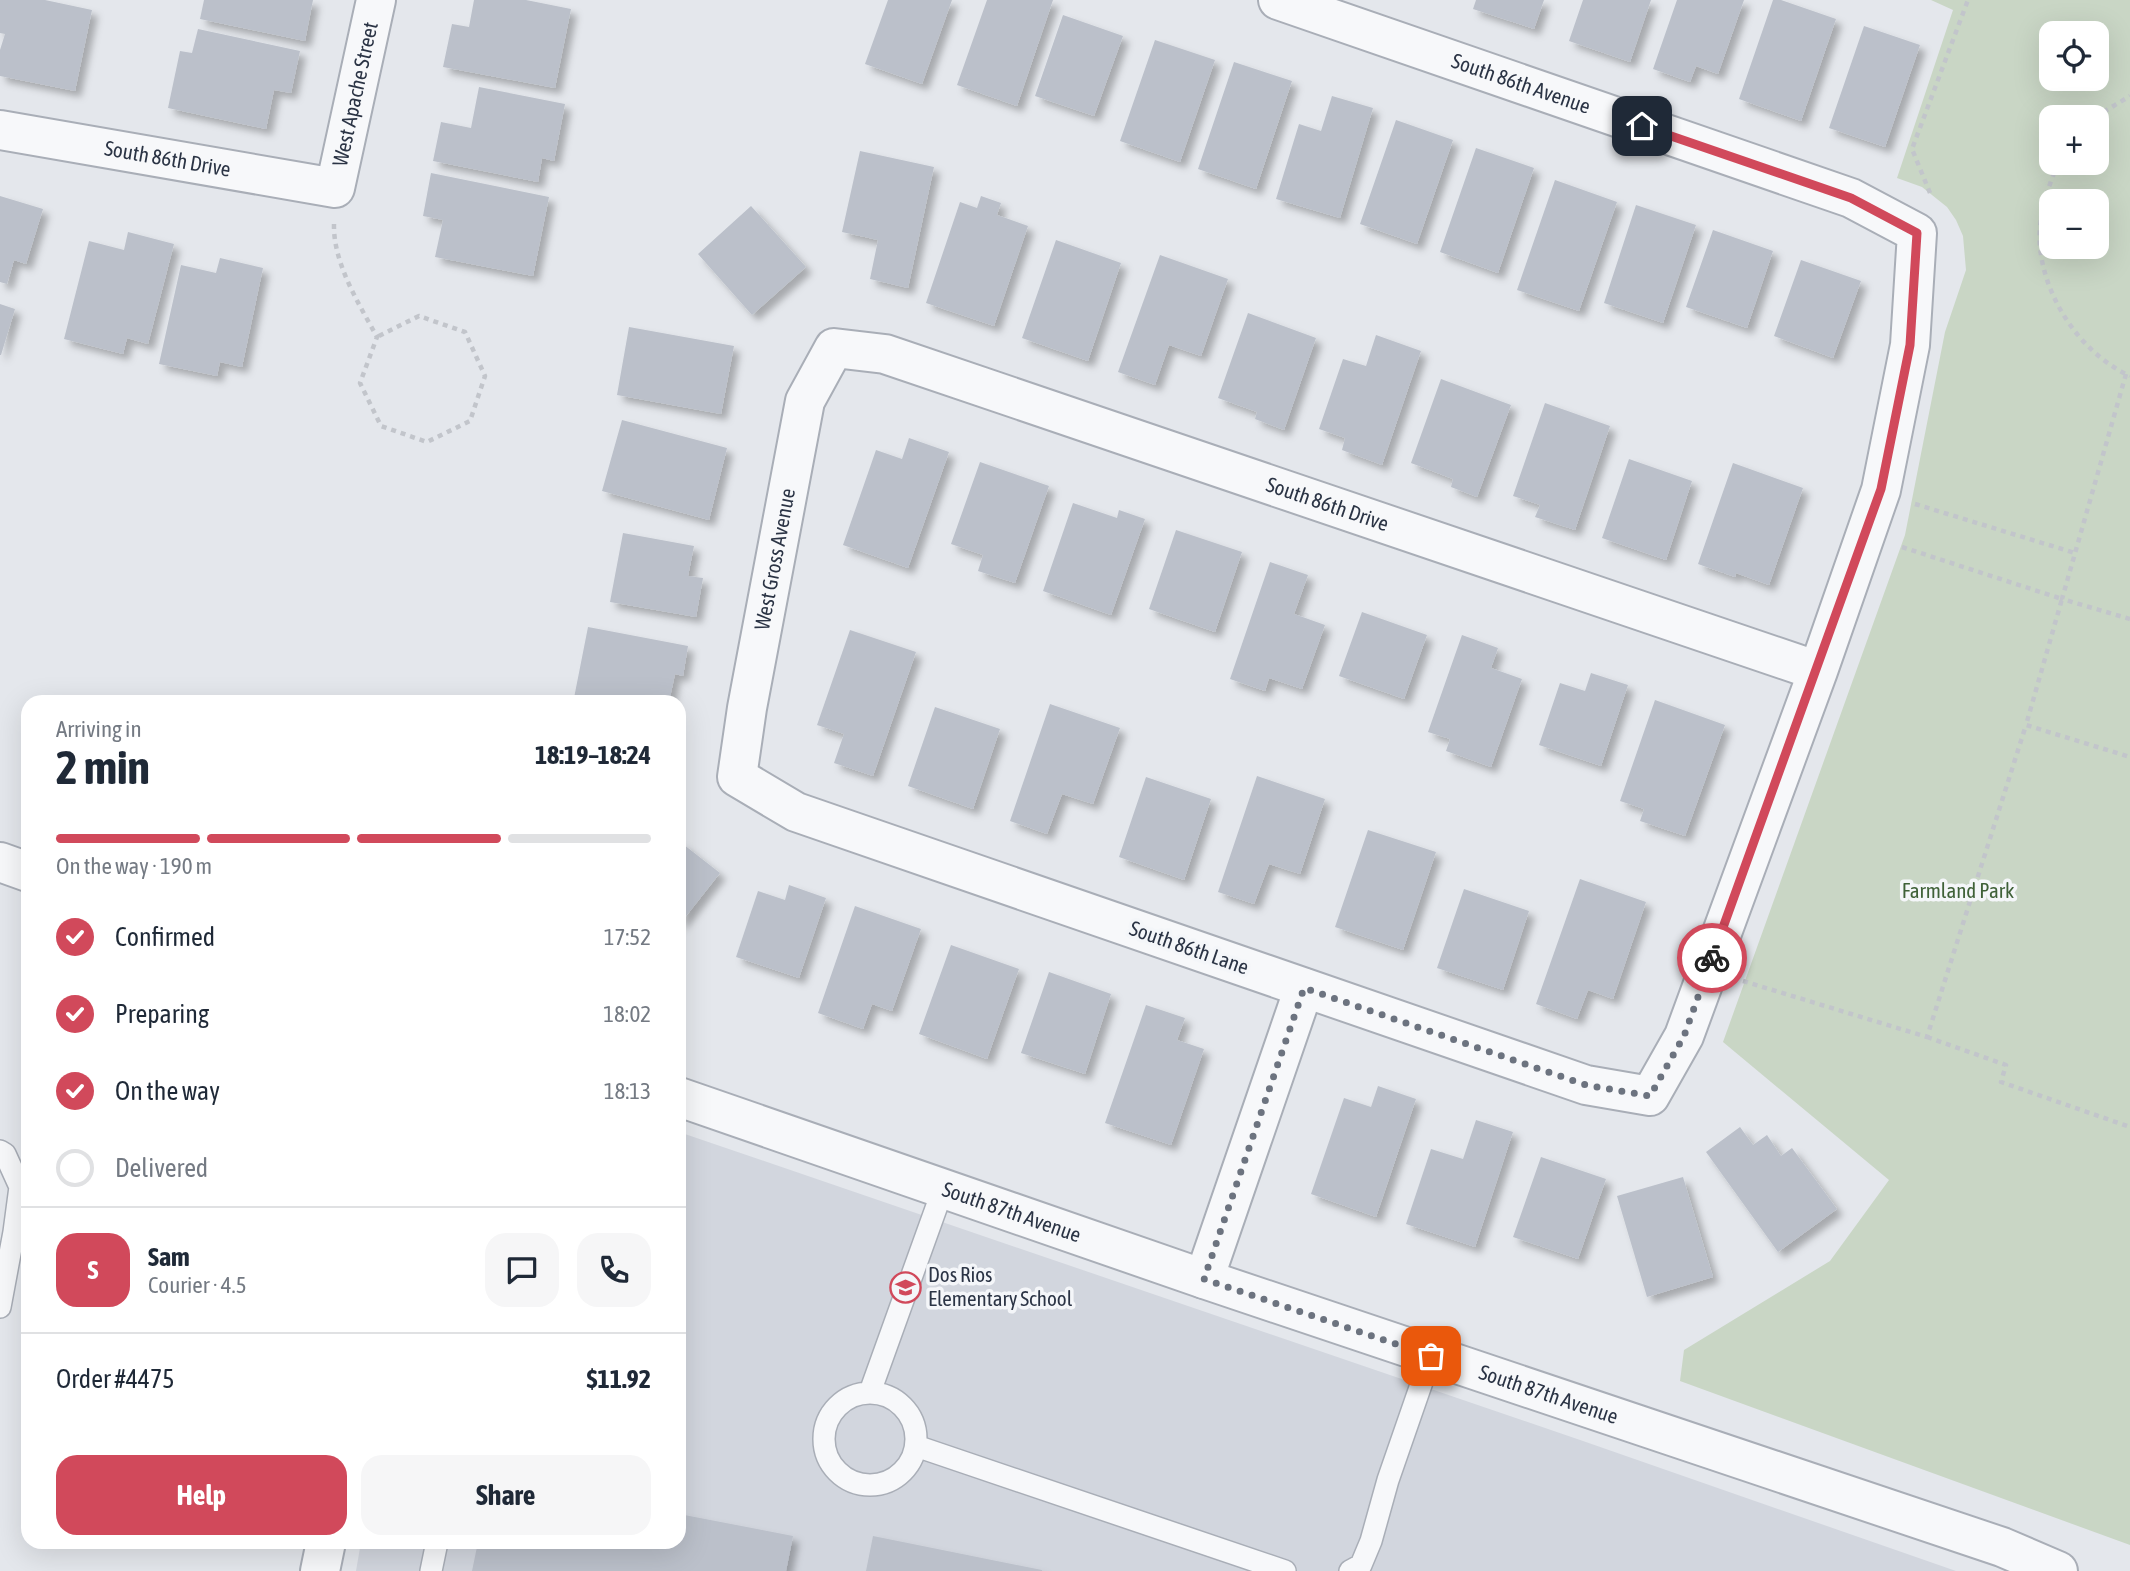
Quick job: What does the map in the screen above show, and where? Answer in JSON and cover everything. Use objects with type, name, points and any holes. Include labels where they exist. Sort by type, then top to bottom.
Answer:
[{"type":"street","name":"West Apache Street","points":[[335,188],[376,0]]},
{"type":"street","name":"South 86th Avenue","points":[[1278,0],[1851,198],[1917,233],[1910,345],[1881,489],[1818,671]]},
{"type":"street","name":"South 86th Drive","points":[[0,130],[335,188]]},
{"type":"street","name":"South 86th Drive","points":[[834,348],[885,354],[1818,671]]},
{"type":"street","name":"West Gross Avenue","points":[[737,777],[747,708],[805,401],[834,348]]},
{"type":"street","name":"South 86th Lane","points":[[737,777],[796,812],[1586,1085],[1650,1096],[1684,1036],[1818,671]]},
{"type":"street","points":[[0,862],[21,870]]},
{"type":"street","points":[[1204,1279],[1304,988]]},
{"type":"street","name":"South 87th Avenue","points":[[686,1099],[1204,1279],[2003,1547],[2058,1571]]},
{"type":"street","points":[[320,1571],[325,1549]]},
{"type":"lane","points":[[0,1151],[5,1154],[20,1187],[0,1307]]},
{"type":"lane","points":[[870,1392],[943,1189]]},
{"type":"lane","points":[[1350,1571],[1361,1565],[1371,1541],[1388,1480],[1431,1356]]},
{"type":"lane","points":[[870,1392],[886,1395],[905,1409],[916,1430],[916,1446],[911,1461],[901,1474],[875,1485],[846,1479],[828,1457],[824,1443],[825,1428],[840,1404],[854,1395],[870,1392]]},
{"type":"lane","points":[[916,1446],[1285,1571]]},
{"type":"lane","points":[[431,1571],[436,1549]]},
{"type":"path","points":[[1930,193],[1912,149],[1968,0]]},
{"type":"path","points":[[2109,109],[2130,96]]},
{"type":"path","points":[[1927,1037],[2026,725],[2128,375],[2083,343],[2053,299],[2039,247],[2045,193],[2053,175]]},
{"type":"path","points":[[335,188],[333,239],[351,289],[377,337],[360,383],[381,426],[427,442],[470,421],[485,376],[465,332],[419,316],[377,337]]},
{"type":"path","points":[[1906,501],[2075,553]]},
{"type":"path","points":[[1896,545],[2130,619]]},
{"type":"path","points":[[2026,725],[2130,757]]},
{"type":"path","points":[[1743,981],[1927,1037],[2007,1065],[2001,1082],[2130,1127]]},
{"type":"shaded area","name":"Dos Rios Elementary School","points":[[686,1134],[1956,1571],[356,1571],[360,1549],[686,1549]]},
{"type":"green space","name":"Farmland Park","points":[[1931,0],[2130,0],[2130,1545],[1680,1381],[1684,1350],[1830,1261],[1889,1180],[1723,1042],[1905,535],[1945,332],[1966,270],[1963,236],[1947,207],[1922,187],[1897,178],[1953,10]]},
{"type":"building","points":[[0,0],[45,0],[92,10],[75,91],[0,76],[0,50],[5,34],[0,33]]},
{"type":"building","points":[[204,0],[313,0],[305,41],[200,19]]},
{"type":"building","points":[[474,0],[526,0],[571,9],[555,88],[443,67],[452,24],[469,27]]},
{"type":"building","points":[[888,0],[952,0],[922,84],[865,64]]},
{"type":"building","points":[[987,0],[1053,0],[1017,106],[957,85]]},
{"type":"building","points":[[1476,0],[1544,0],[1534,29],[1473,9]]},
{"type":"building","points":[[1583,0],[1651,0],[1630,62],[1569,41]]},
{"type":"building","points":[[1677,0],[1744,0],[1718,74],[1696,66],[1690,82],[1653,69]]},
{"type":"building","points":[[1773,0],[1781,0],[1836,19],[1801,121],[1739,99]]},
{"type":"building","points":[[1063,15],[1123,36],[1094,116],[1035,96]]},
{"type":"building","points":[[1864,26],[1920,45],[1885,147],[1829,128]]},
{"type":"building","points":[[198,29],[300,51],[291,93],[274,90],[266,129],[168,108],[180,51],[192,53]]},
{"type":"building","points":[[1155,40],[1215,60],[1180,162],[1120,141]]},
{"type":"building","points":[[1234,62],[1292,81],[1256,189],[1198,169]]},
{"type":"building","points":[[479,87],[565,104],[554,161],[542,158],[538,182],[433,161],[441,122],[471,128]]},
{"type":"building","points":[[1332,96],[1373,108],[1340,218],[1276,199],[1299,124],[1321,131]]},
{"type":"building","points":[[1396,120],[1453,140],[1417,244],[1360,224]]},
{"type":"building","points":[[1476,148],[1534,168],[1498,273],[1440,252]]},
{"type":"building","points":[[860,151],[934,167],[908,288],[870,279],[878,240],[842,232]]},
{"type":"building","points":[[431,173],[549,197],[533,276],[435,257],[443,220],[423,216]]},
{"type":"building","points":[[1555,180],[1617,202],[1579,311],[1517,290]]},
{"type":"building","points":[[0,196],[43,209],[26,264],[14,260],[7,284],[0,282]]},
{"type":"building","points":[[981,196],[1001,203],[997,215],[1028,226],[994,326],[926,303],[960,202],[977,208]]},
{"type":"building","points":[[1636,205],[1696,225],[1663,323],[1604,303]]},
{"type":"building","points":[[751,206],[806,267],[752,315],[698,254]]},
{"type":"building","points":[[1713,230],[1773,251],[1747,328],[1686,307]]},
{"type":"building","points":[[128,232],[174,244],[148,344],[127,338],[123,354],[64,339],[89,241],[124,250]]},
{"type":"building","points":[[1056,240],[1121,263],[1088,361],[1022,338]]},
{"type":"building","points":[[1160,255],[1228,279],[1201,356],[1169,345],[1155,385],[1118,372]]},
{"type":"building","points":[[220,258],[263,268],[242,367],[220,362],[217,376],[159,364],[181,265],[216,273]]},
{"type":"building","points":[[1801,260],[1861,281],[1833,358],[1774,336]]},
{"type":"building","points":[[0,304],[15,309],[1,355],[0,355]]},
{"type":"building","points":[[1248,313],[1316,338],[1284,430],[1255,419],[1257,412],[1218,398]]},
{"type":"building","points":[[629,327],[734,346],[721,414],[617,395]]},
{"type":"building","points":[[1376,335],[1421,351],[1382,465],[1342,450],[1345,438],[1319,429],[1343,359],[1366,366]]},
{"type":"building","points":[[1441,379],[1511,405],[1477,497],[1451,487],[1453,479],[1411,463]]},
{"type":"building","points":[[1545,403],[1610,426],[1575,530],[1535,517],[1540,505],[1513,496]]},
{"type":"building","points":[[622,420],[727,448],[709,520],[602,491]]},
{"type":"building","points":[[909,438],[949,452],[908,568],[843,545],[876,450],[902,459]]},
{"type":"building","points":[[1629,459],[1692,481],[1666,560],[1602,538]]},
{"type":"building","points":[[980,462],[1049,486],[1015,583],[978,571],[983,555],[951,544]]},
{"type":"building","points":[[1733,463],[1803,488],[1769,585],[1736,573],[1735,577],[1698,564]]},
{"type":"building","points":[[1073,503],[1117,518],[1119,510],[1145,519],[1111,615],[1043,591]]},
{"type":"building","points":[[1176,530],[1242,552],[1215,632],[1149,609]]},
{"type":"building","points":[[623,533],[694,546],[688,576],[703,578],[696,617],[610,602]]},
{"type":"building","points":[[1270,562],[1308,575],[1294,614],[1325,625],[1302,689],[1269,678],[1265,691],[1230,679]]},
{"type":"building","points":[[1362,612],[1427,635],[1404,699],[1339,676]]},
{"type":"building","points":[[588,627],[688,646],[683,676],[675,674],[670,695],[575,695]]},
{"type":"building","points":[[850,630],[916,652],[873,776],[834,763],[844,734],[817,725]]},
{"type":"building","points":[[1462,635],[1498,648],[1491,668],[1522,679],[1491,767],[1446,751],[1450,739],[1428,732]]},
{"type":"building","points":[[1591,673],[1628,685],[1601,766],[1539,745],[1560,683],[1585,691]]},
{"type":"building","points":[[1655,700],[1725,725],[1685,836],[1640,821],[1644,809],[1620,801]]},
{"type":"building","points":[[1050,704],[1120,728],[1093,804],[1062,794],[1047,834],[1010,821]]},
{"type":"building","points":[[935,707],[1000,729],[973,809],[908,786]]},
{"type":"building","points":[[1257,776],[1325,799],[1300,874],[1269,864],[1254,904],[1218,892]]},
{"type":"building","points":[[1146,777],[1211,799],[1184,880],[1119,857]]},
{"type":"building","points":[[1368,830],[1436,852],[1403,950],[1335,927]]},
{"type":"building","points":[[686,846],[720,873],[686,916]]},
{"type":"building","points":[[1580,879],[1646,902],[1613,999],[1588,990],[1577,1019],[1536,1004]]},
{"type":"building","points":[[789,885],[826,898],[799,978],[736,957],[758,891],[785,900]]},
{"type":"building","points":[[1464,889],[1529,911],[1503,990],[1437,968]]},
{"type":"building","points":[[855,906],[921,929],[892,1011],[872,1004],[863,1029],[818,1013]]},
{"type":"building","points":[[951,945],[1019,969],[987,1059],[919,1034]]},
{"type":"building","points":[[1049,972],[1111,994],[1085,1074],[1021,1053]]},
{"type":"building","points":[[1146,1005],[1185,1018],[1177,1040],[1204,1049],[1171,1145],[1105,1123]]},
{"type":"building","points":[[1378,1086],[1416,1099],[1376,1217],[1311,1194],[1344,1098],[1371,1107]]},
{"type":"building","points":[[1476,1120],[1513,1132],[1475,1247],[1406,1224],[1431,1149],[1463,1159]]},
{"type":"building","points":[[1740,1127],[1753,1145],[1767,1135],[1781,1156],[1792,1148],[1837,1209],[1778,1252],[1706,1152]]},
{"type":"building","points":[[1541,1157],[1606,1179],[1578,1259],[1513,1237]]},
{"type":"building","points":[[1683,1177],[1713,1277],[1647,1297],[1617,1196]]},
{"type":"building","points":[[686,1515],[793,1536],[786,1571],[472,1571],[477,1549],[686,1549]]},
{"type":"building","points":[[873,1536],[1042,1570],[1042,1571],[866,1571]]},
{"type":"way so far","points":[[1431,1356],[1204,1279],[1304,988],[1586,1085],[1650,1096],[1684,1036],[1712,958]]},
{"type":"place","name":"Dos Rios Elementary School","points":[[905,1287]]},
{"type":"route","points":[[1642,126],[1851,198],[1917,233],[1910,345],[1881,489],[1818,671],[1712,958]]}]
